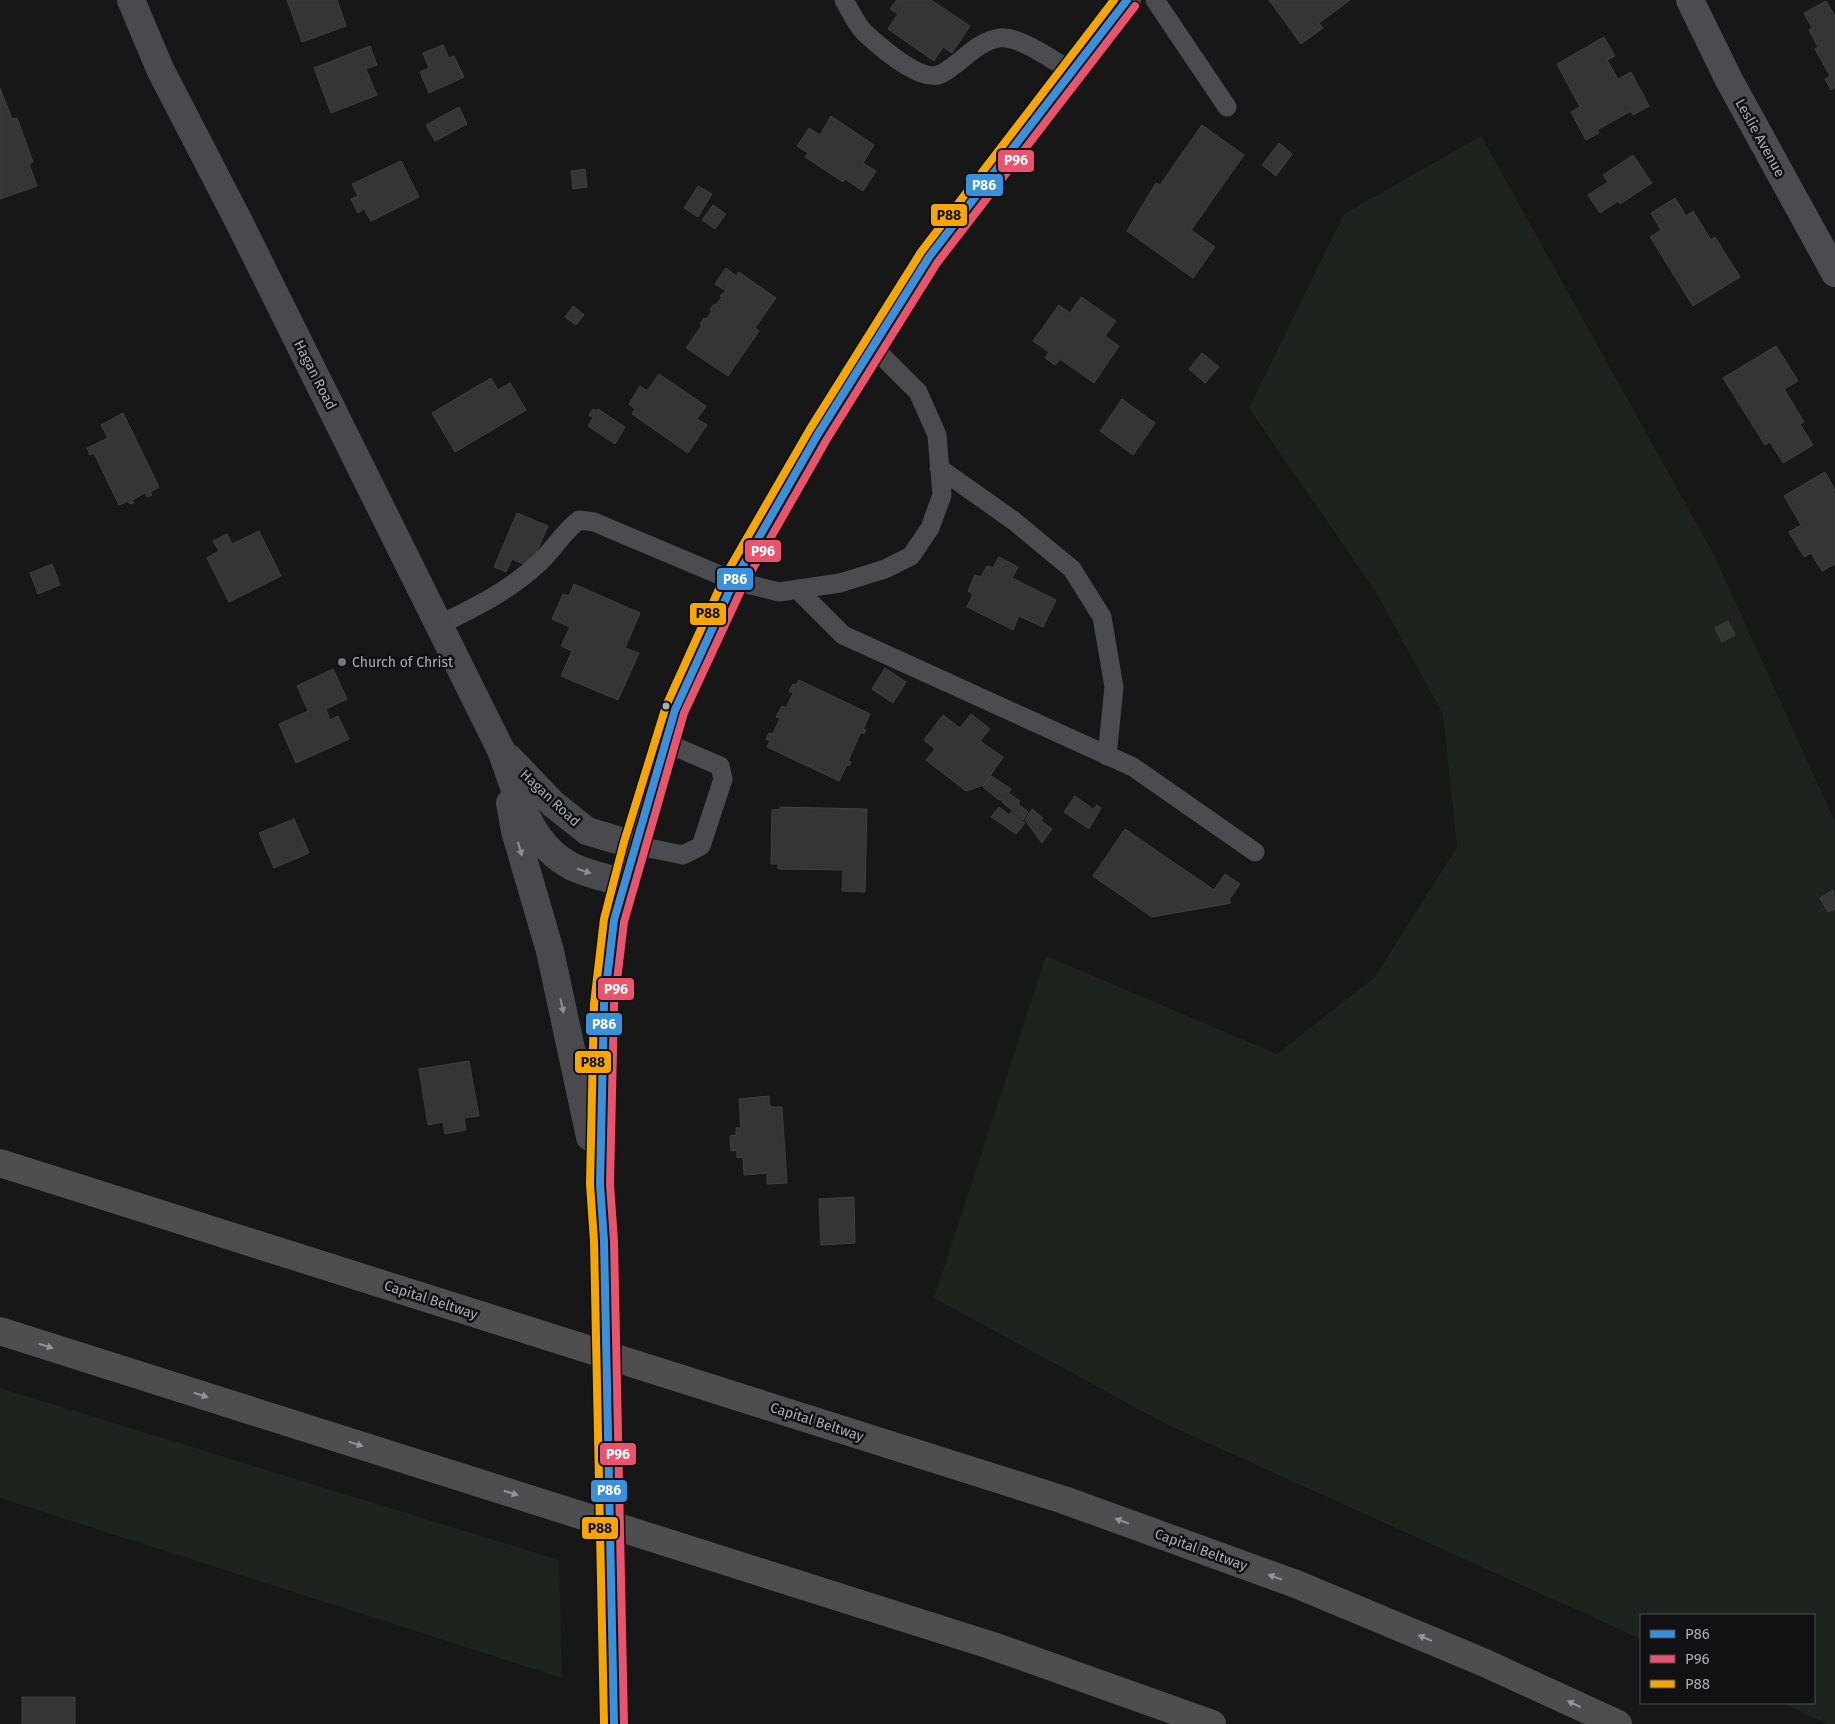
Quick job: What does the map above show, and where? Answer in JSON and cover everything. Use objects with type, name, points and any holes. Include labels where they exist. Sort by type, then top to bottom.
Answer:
[{"type":"highway","name":"Capital Beltway","points":[[0,1163],[1064,1500],[1296,1584],[1485,1663],[1618,1724]]},
{"type":"highway","points":[[0,1331],[993,1646],[1212,1724]]},
{"type":"main road","name":"Hagan Road","points":[[131,0],[160,69],[243,231],[501,750],[527,819],[548,848],[572,867],[624,883]]},
{"type":"main road","points":[[614,1724],[604,1241],[600,1184],[604,1004],[614,920],[664,742],[675,710],[723,602],[818,434],[929,257],[1127,0]]},
{"type":"main road","name":"Hagan Road","points":[[501,750],[553,804],[587,832],[634,845]]},
{"type":"main road","points":[[501,750],[515,831],[550,951],[600,1184]]},
{"type":"street","name":"Leslie Avenue","points":[[1690,0],[1729,80],[1835,273]]},
{"type":"lane","points":[[844,0],[863,31],[899,60],[923,76],[940,75],[969,52],[1000,38],[1020,42],[1072,71]]},
{"type":"lane","points":[[1155,0],[1227,107]]},
{"type":"lane","points":[[439,625],[490,601],[541,561],[567,528],[579,520],[594,522],[734,582],[779,592],[840,583],[885,569],[911,556],[930,528],[942,496],[937,436],[918,392],[873,346]]},
{"type":"lane","points":[[939,468],[1000,510],[1072,569],[1102,617],[1114,687],[1108,756]]},
{"type":"lane","points":[[797,589],[843,635],[1133,767],[1255,852]]},
{"type":"lane","points":[[634,845],[683,855],[701,846],[723,779],[720,766],[664,742]]},
{"type":"shaded area","points":[[1481,136],[1714,555],[1835,822],[1835,1724],[1827,1724],[1785,1704],[1815,1704],[1815,1614],[1640,1614],[1640,1639],[1164,1423],[934,1298],[1046,956],[1277,1054],[1375,977],[1457,847],[1443,714],[1376,592],[1249,408],[1344,214]]},
{"type":"shaded area","points":[[0,1388],[559,1560],[562,1678],[0,1498]]},
{"type":"building","points":[[287,0],[337,0],[346,26],[302,42]]},
{"type":"building","points":[[897,0],[931,0],[970,26],[952,53],[943,47],[934,61],[888,29],[898,14],[890,9]]},
{"type":"building","points":[[1269,0],[1350,0],[1319,23],[1323,28],[1301,44]]},
{"type":"building","points":[[1826,1],[1835,16],[1835,87],[1831,90],[1825,79],[1830,76],[1815,49],[1818,47],[1809,30],[1812,28],[1804,13]]},
{"type":"building","points":[[1604,37],[1615,56],[1607,60],[1618,79],[1631,72],[1649,106],[1633,115],[1631,111],[1597,130],[1599,133],[1586,140],[1571,112],[1580,107],[1557,64]]},
{"type":"building","points":[[443,45],[449,58],[454,56],[464,77],[429,93],[420,72],[429,68],[423,53]]},
{"type":"building","points":[[370,46],[377,65],[366,69],[377,95],[331,113],[314,68]]},
{"type":"building","points":[[0,88],[12,119],[17,118],[33,162],[29,164],[37,186],[0,199]]},
{"type":"building","points":[[459,107],[467,124],[435,141],[426,125]]},
{"type":"building","points":[[831,116],[874,145],[863,163],[876,171],[863,191],[845,179],[843,182],[805,157],[808,153],[797,146],[809,128],[820,135]]},
{"type":"building","points":[[1202,125],[1244,155],[1191,230],[1215,247],[1193,278],[1127,231],[1156,183],[1160,185]]},
{"type":"building","points":[[1279,143],[1292,154],[1276,176],[1262,165]]},
{"type":"building","points":[[1633,155],[1652,183],[1620,204],[1618,201],[1600,213],[1588,195],[1608,182],[1603,175]]},
{"type":"building","points":[[401,161],[419,197],[371,221],[364,209],[358,213],[351,199],[358,196],[352,184]]},
{"type":"building","points":[[585,169],[587,187],[573,189],[571,171]]},
{"type":"building","points":[[698,186],[712,194],[698,217],[684,208]]},
{"type":"building","points":[[1675,198],[1686,216],[1693,211],[1711,240],[1715,237],[1740,277],[1693,306],[1650,237],[1661,230],[1651,213]]},
{"type":"building","points":[[713,205],[726,214],[715,229],[702,220]]},
{"type":"building","points":[[726,268],[736,276],[739,272],[776,298],[755,328],[759,331],[728,376],[686,348],[702,325],[700,324],[704,318],[706,319],[712,311],[710,309],[714,304],[716,305],[722,297],[720,296],[726,291],[715,284]]},
{"type":"building","points":[[1081,297],[1116,321],[1105,336],[1119,346],[1094,383],[1060,359],[1055,365],[1045,358],[1049,352],[1033,341],[1059,305],[1070,313]]},
{"type":"building","points":[[573,306],[584,315],[576,325],[565,317]]},
{"type":"building","points":[[1776,346],[1798,381],[1784,389],[1804,422],[1800,424],[1813,445],[1783,463],[1770,442],[1765,445],[1723,378]]},
{"type":"building","points":[[1202,353],[1219,367],[1205,383],[1189,369]]},
{"type":"building","points":[[659,374],[706,406],[697,419],[707,425],[688,453],[632,414],[635,409],[629,404],[640,386],[647,391]]},
{"type":"building","points":[[491,378],[498,390],[510,383],[526,410],[455,452],[432,413]]},
{"type":"building","points":[[1122,399],[1155,423],[1133,455],[1100,431]]},
{"type":"building","points":[[593,409],[597,411],[598,409],[625,427],[615,444],[588,426],[593,418],[589,415]]},
{"type":"building","points":[[123,413],[159,487],[150,492],[152,495],[147,497],[145,493],[132,500],[134,503],[130,504],[128,501],[119,505],[94,453],[90,455],[87,448],[108,438],[101,425]]},
{"type":"building","points":[[1825,472],[1835,490],[1833,492],[1835,496],[1835,564],[1822,571],[1811,553],[1804,557],[1789,532],[1801,525],[1784,496]]},
{"type":"building","points":[[517,513],[548,526],[530,567],[512,559],[506,572],[494,567]]},
{"type":"building","points":[[259,531],[281,576],[229,602],[207,558],[219,551],[213,541],[227,534],[232,544]]},
{"type":"building","points":[[999,557],[1018,567],[1012,578],[1056,600],[1043,627],[1019,616],[1013,630],[967,607],[973,594],[968,591],[975,575],[981,577],[987,566],[993,568]]},
{"type":"building","points":[[52,564],[60,585],[38,594],[30,573]]},
{"type":"building","points":[[574,584],[640,613],[625,648],[639,653],[618,700],[561,676],[572,651],[561,646],[570,627],[552,619],[563,594],[569,596]]},
{"type":"building","points":[[1728,621],[1735,635],[1722,642],[1715,628]]},
{"type":"building","points":[[885,668],[906,682],[893,703],[872,689]]},
{"type":"building","points":[[333,669],[347,699],[326,709],[330,720],[338,716],[349,739],[296,763],[279,724],[308,711],[297,686]]},
{"type":"building","points":[[799,680],[870,714],[863,730],[866,730],[864,734],[861,732],[848,761],[851,762],[849,766],[847,765],[839,781],[767,747],[770,741],[766,739],[769,733],[773,734],[780,718],[776,717],[782,706],[786,708],[793,693],[789,691],[793,684],[796,685]]},
{"type":"building","points":[[971,714],[990,729],[980,741],[1003,757],[984,785],[966,791],[926,760],[935,749],[924,740],[943,715],[960,728]]},
{"type":"building","points":[[991,776],[1011,789],[1008,793],[1020,801],[1018,804],[1028,812],[1023,820],[1002,802],[1004,800],[999,800],[983,787]]},
{"type":"building","points":[[1075,796],[1093,809],[1097,805],[1101,808],[1089,829],[1064,812]]},
{"type":"building","points":[[780,807],[867,809],[865,892],[842,891],[843,870],[778,869],[778,864],[771,864],[772,810],[780,809]]},
{"type":"building","points":[[999,807],[1009,815],[1011,812],[1025,823],[1016,834],[991,817]]},
{"type":"building","points":[[1032,809],[1043,818],[1041,821],[1052,829],[1042,843],[1025,820]]},
{"type":"building","points":[[294,819],[309,853],[274,868],[259,833]]},
{"type":"building","points":[[1125,829],[1214,890],[1225,874],[1240,884],[1229,900],[1231,903],[1152,917],[1093,876]]},
{"type":"building","points":[[1833,890],[1835,909],[1828,912],[1820,898]]},
{"type":"building","points":[[469,1061],[479,1116],[464,1118],[466,1130],[445,1134],[443,1122],[428,1125],[419,1069]]},
{"type":"building","points":[[769,1096],[770,1107],[782,1107],[787,1183],[767,1184],[767,1173],[744,1175],[743,1157],[737,1158],[737,1150],[731,1151],[730,1136],[736,1135],[736,1128],[741,1128],[739,1099]]},
{"type":"building","points":[[854,1197],[855,1243],[821,1245],[819,1199]]},
{"type":"building","points":[[22,1697],[75,1697],[75,1724],[22,1724]]},
{"type":"transit line","name":"P88","points":[[604,1724],[594,1241],[590,1184],[594,1004],[604,919],[624,842],[666,706],[725,576],[810,429],[921,252],[1114,0]]},
{"type":"transit line","name":"P86","points":[[614,1724],[604,1241],[600,1184],[604,1004],[614,920],[675,710],[734,581],[818,434],[929,257],[1127,0]]},
{"type":"transit line","name":"P96","points":[[624,1724],[614,1241],[610,1184],[614,1005],[624,922],[684,713],[743,586],[827,439],[937,263],[1135,6]]},
{"type":"place","name":"Church of Christ","points":[[342,662]]}]
